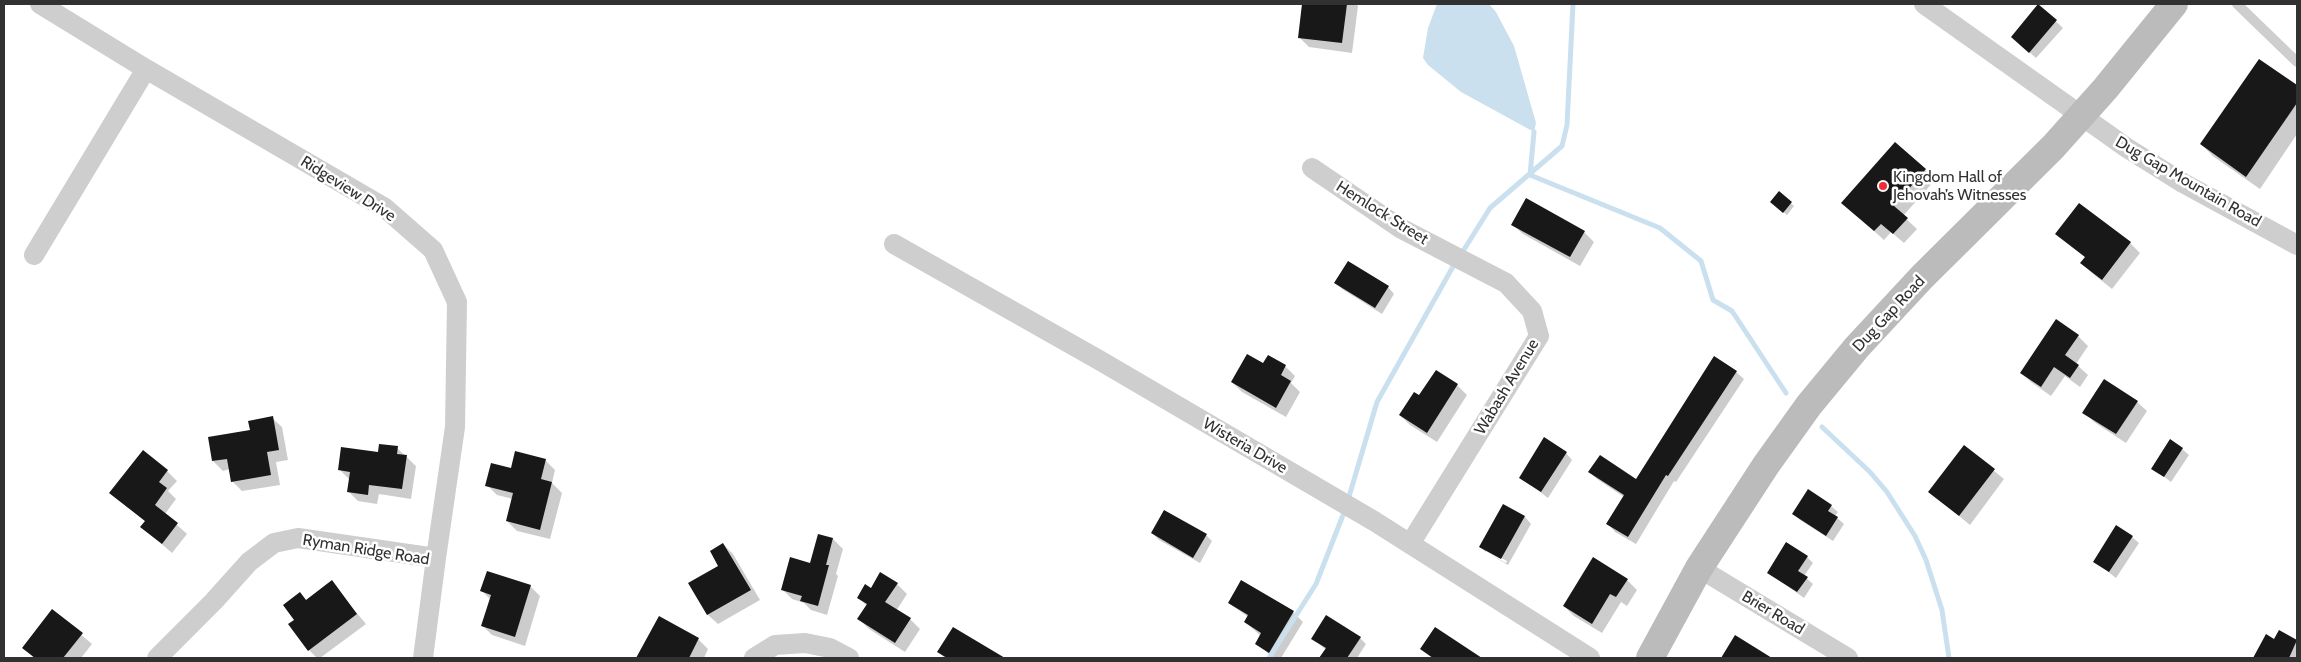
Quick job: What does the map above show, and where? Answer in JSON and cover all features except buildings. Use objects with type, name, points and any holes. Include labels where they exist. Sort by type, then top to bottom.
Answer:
[{"type":"street","name":"Ridgeview Drive","points":[[40,4],[385,208],[433,250],[457,302],[455,427],[436,558]]},
{"type":"street","name":"Dug Gap Mountain Road","points":[[1924,4],[2080,116],[2183,183],[2297,245]]},
{"type":"street","name":"Dug Gap Road","points":[[1650,658],[1699,568],[1809,405],[1857,347],[1922,277],[2053,147],[2174,4]]},
{"type":"street","points":[[34,255],[146,68]]},
{"type":"street","name":"Hemlock Street","points":[[1312,168],[1400,228],[1453,256]]},
{"type":"street","name":"Wisteria Drive","points":[[894,244],[1099,360],[1374,520],[1590,658]]},
{"type":"street","name":"Wabash Avenue","points":[[1410,544],[1539,336],[1532,311],[1506,283],[1453,256]]},
{"type":"street","name":"Ryman Ridge Road","points":[[157,658],[214,601],[249,562],[274,543],[298,538],[436,558],[423,658]]},
{"type":"street","name":"Brier Road","points":[[1699,568],[1848,658]]},
{"type":"street","points":[[754,658],[775,645],[805,643],[830,648],[849,658]]},
{"type":"lane","points":[[2237,4],[2297,62]]},
{"type":"water","points":[[1437,4],[1489,4],[1496,12],[1514,46],[1536,123],[1534,132],[1461,92],[1428,65],[1423,58],[1428,28]]},
{"type":"waterway","points":[[1460,256],[1490,208],[1562,146],[1567,125],[1573,4]]},
{"type":"waterway","points":[[1530,175],[1534,132]]},
{"type":"waterway","points":[[1530,175],[1660,228],[1701,261],[1713,300],[1732,311],[1786,393]]},
{"type":"waterway","points":[[1348,500],[1377,402],[1455,263]]},
{"type":"waterway","points":[[1822,427],[1870,472],[1887,492],[1915,536],[1926,560],[1942,610],[1949,658]]},
{"type":"waterway","points":[[1269,658],[1316,584],[1345,510]]},
{"type":"place","name":"Kingdom Hall of Jehovah’s Witnesses","points":[[1883,186]]}]
